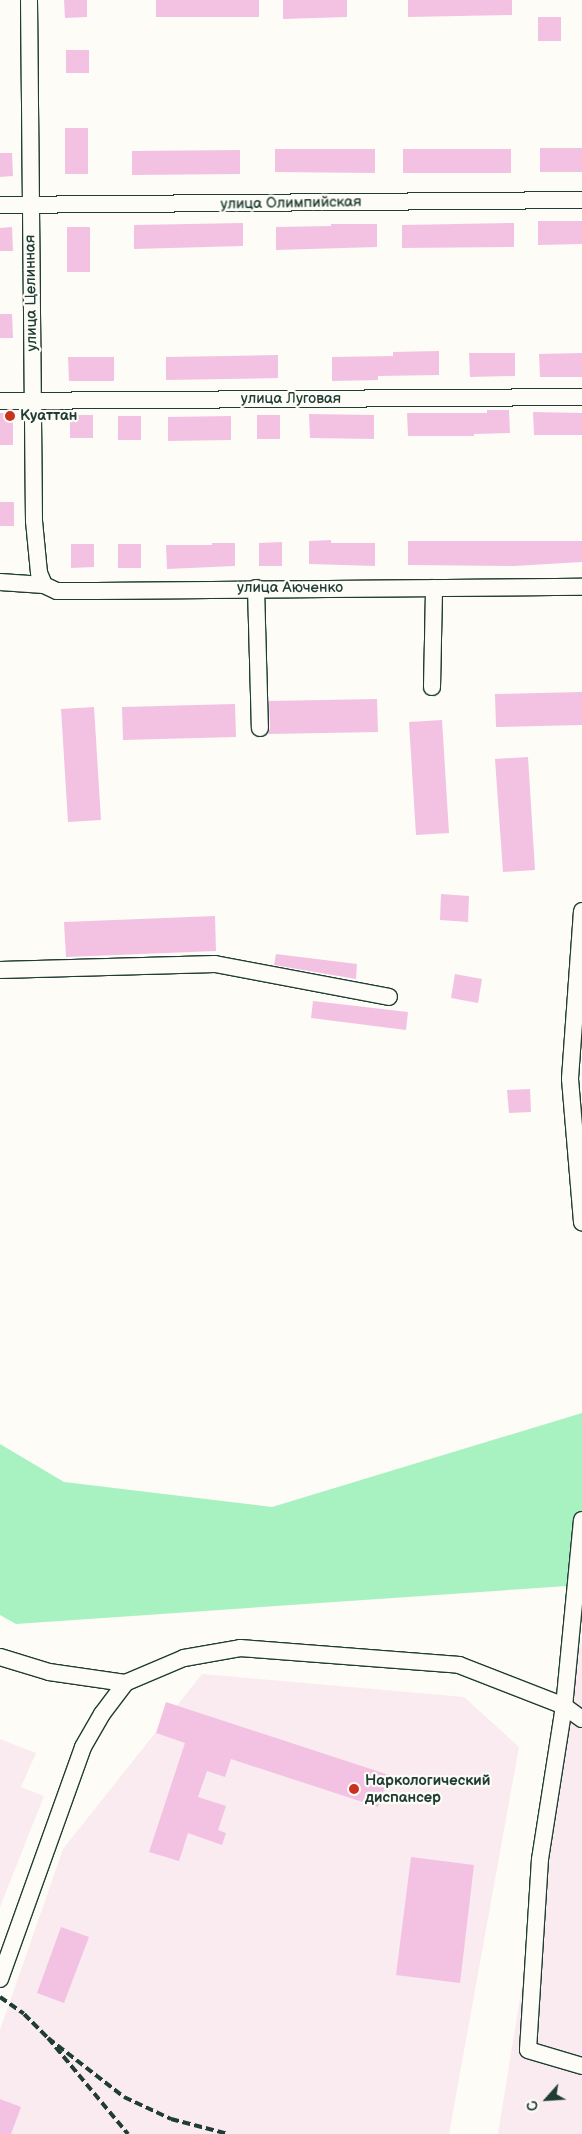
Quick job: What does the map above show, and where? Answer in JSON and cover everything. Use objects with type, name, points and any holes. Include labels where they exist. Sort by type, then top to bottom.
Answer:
[{"type":"street","name":"улица Целинная","points":[[29,0],[32,401],[36,558],[44,585]]},
{"type":"street","name":"улица Олимпийская","points":[[0,205],[582,200]]},
{"type":"street","name":"улица Луговая","points":[[0,400],[582,397]]},
{"type":"street","name":"улица Аюченко","points":[[0,582],[44,585],[57,591],[582,587]]},
{"type":"street","points":[[256,588],[260,728]]},
{"type":"street","points":[[432,687],[434,588]]},
{"type":"street","points":[[582,910],[570,1079],[582,1223]]},
{"type":"street","points":[[0,970],[216,964],[389,997]]},
{"type":"street","points":[[582,1520],[564,1706],[540,1859],[528,2050],[582,2066]]},
{"type":"street","points":[[0,1979],[83,1747],[102,1714],[125,1683],[184,1658],[240,1648],[459,1665],[564,1706],[582,1719]]},
{"type":"street","points":[[0,1657],[49,1672],[125,1683]]},
{"type":"shaded area","points":[[582,1644],[582,2134],[498,2134],[577,1645]]},
{"type":"shaded area","points":[[202,1674],[464,1697],[519,1747],[449,2134],[0,2134],[0,2030],[63,1849]]},
{"type":"shaded area","points":[[0,1739],[36,1753],[21,1787],[44,1796],[0,1907]]},
{"type":"green space","points":[[582,1413],[582,1585],[16,1624],[0,1615],[0,1444],[64,1482],[272,1507]]},
{"type":"building","points":[[64,0],[87,0],[87,17],[65,18]]},
{"type":"building","points":[[156,0],[259,0],[259,17],[156,17]]},
{"type":"building","points":[[283,0],[347,0],[347,17],[283,19]]},
{"type":"building","points":[[408,0],[512,0],[512,15],[408,17]]},
{"type":"building","points":[[538,17],[561,17],[561,41],[538,41]]},
{"type":"building","points":[[66,50],[89,50],[89,73],[66,73]]},
{"type":"building","points":[[65,128],[88,128],[88,174],[65,174]]},
{"type":"building","points":[[540,148],[582,148],[582,172],[540,172]]},
{"type":"building","points":[[275,149],[375,149],[375,173],[275,172]]},
{"type":"building","points":[[403,149],[511,149],[511,173],[403,173]]},
{"type":"building","points":[[240,150],[240,174],[132,175],[132,151]]},
{"type":"building","points":[[0,153],[12,153],[13,176],[0,177]]},
{"type":"building","points":[[538,221],[582,221],[582,244],[538,245]]},
{"type":"building","points":[[243,223],[243,246],[134,249],[134,225]]},
{"type":"building","points":[[514,223],[514,247],[402,248],[402,225]]},
{"type":"building","points":[[331,224],[377,224],[377,247],[276,250],[276,227],[331,226]]},
{"type":"building","points":[[12,227],[13,251],[0,251],[0,228]]},
{"type":"building","points":[[67,227],[90,227],[90,272],[67,272]]},
{"type":"building","points":[[0,314],[12,314],[13,338],[0,338]]},
{"type":"building","points":[[439,351],[439,375],[378,376],[378,380],[332,381],[332,357],[393,356],[393,352]]},
{"type":"building","points":[[469,353],[515,353],[515,376],[470,377]]},
{"type":"building","points":[[582,353],[582,377],[540,377],[539,354]]},
{"type":"building","points":[[278,355],[278,378],[166,380],[166,357]]},
{"type":"building","points":[[68,357],[114,357],[114,381],[69,381]]},
{"type":"building","points":[[487,410],[509,410],[510,433],[474,434],[474,436],[408,436],[407,413],[487,413]]},
{"type":"building","points":[[533,412],[582,413],[582,435],[534,435]]},
{"type":"building","points":[[0,413],[13,413],[13,445],[0,445]]},
{"type":"building","points":[[309,414],[374,415],[374,439],[310,438]]},
{"type":"building","points":[[70,415],[93,415],[93,438],[70,438]]},
{"type":"building","points":[[257,415],[280,415],[280,439],[257,439]]},
{"type":"building","points":[[118,416],[141,416],[141,440],[118,440]]},
{"type":"building","points":[[231,416],[231,440],[168,441],[168,417]]},
{"type":"building","points":[[0,502],[14,502],[14,526],[0,526]]},
{"type":"building","points":[[331,540],[331,543],[375,543],[375,566],[309,564],[309,541]]},
{"type":"building","points":[[408,541],[582,541],[582,562],[514,566],[408,565]]},
{"type":"building","points":[[282,542],[282,566],[259,566],[259,543]]},
{"type":"building","points":[[212,543],[235,543],[235,566],[167,569],[166,545],[212,545]]},
{"type":"building","points":[[71,544],[94,544],[94,567],[71,568]]},
{"type":"building","points":[[118,544],[141,544],[141,568],[118,568]]},
{"type":"building","points":[[582,692],[582,725],[496,727],[495,694]]},
{"type":"building","points":[[377,699],[378,732],[268,734],[270,728],[269,701]]},
{"type":"building","points":[[235,704],[236,737],[123,740],[122,707]]},
{"type":"building","points":[[94,707],[101,820],[68,822],[61,709]]},
{"type":"building","points":[[442,720],[449,833],[416,835],[409,722]]},
{"type":"building","points":[[528,757],[535,870],[503,872],[495,759]]},
{"type":"building","points":[[441,894],[469,896],[468,922],[440,920]]},
{"type":"building","points":[[215,916],[216,951],[66,957],[64,922]]},
{"type":"building","points":[[276,954],[357,964],[356,979],[274,965]]},
{"type":"building","points":[[455,974],[482,979],[478,1003],[451,998]]},
{"type":"building","points":[[313,1001],[408,1012],[406,1030],[311,1018]]},
{"type":"building","points":[[530,1089],[531,1112],[509,1113],[507,1090]]},
{"type":"building","name":"Наркологический диспансер","points":[[166,1702],[389,1775],[378,1807],[231,1759],[225,1777],[207,1771],[198,1797],[226,1806],[218,1830],[226,1833],[222,1845],[188,1833],[179,1861],[149,1852],[185,1743],[156,1733]]},
{"type":"building","points":[[411,1857],[474,1865],[460,1983],[396,1975]]},
{"type":"building","points":[[61,1927],[89,1937],[64,2003],[37,1993]]},
{"type":"building","points":[[0,2099],[21,2107],[11,2134],[0,2134]]},
{"type":"railway","points":[[0,1997],[24,2014],[48,2038],[128,2134]]},
{"type":"railway","points":[[48,2038],[124,2097],[171,2119],[228,2134]]},
{"type":"place","name":"Куаттан","points":[[10,416]]},
{"type":"place","name":"Наркологический диспансер","points":[[354,1789]]}]
